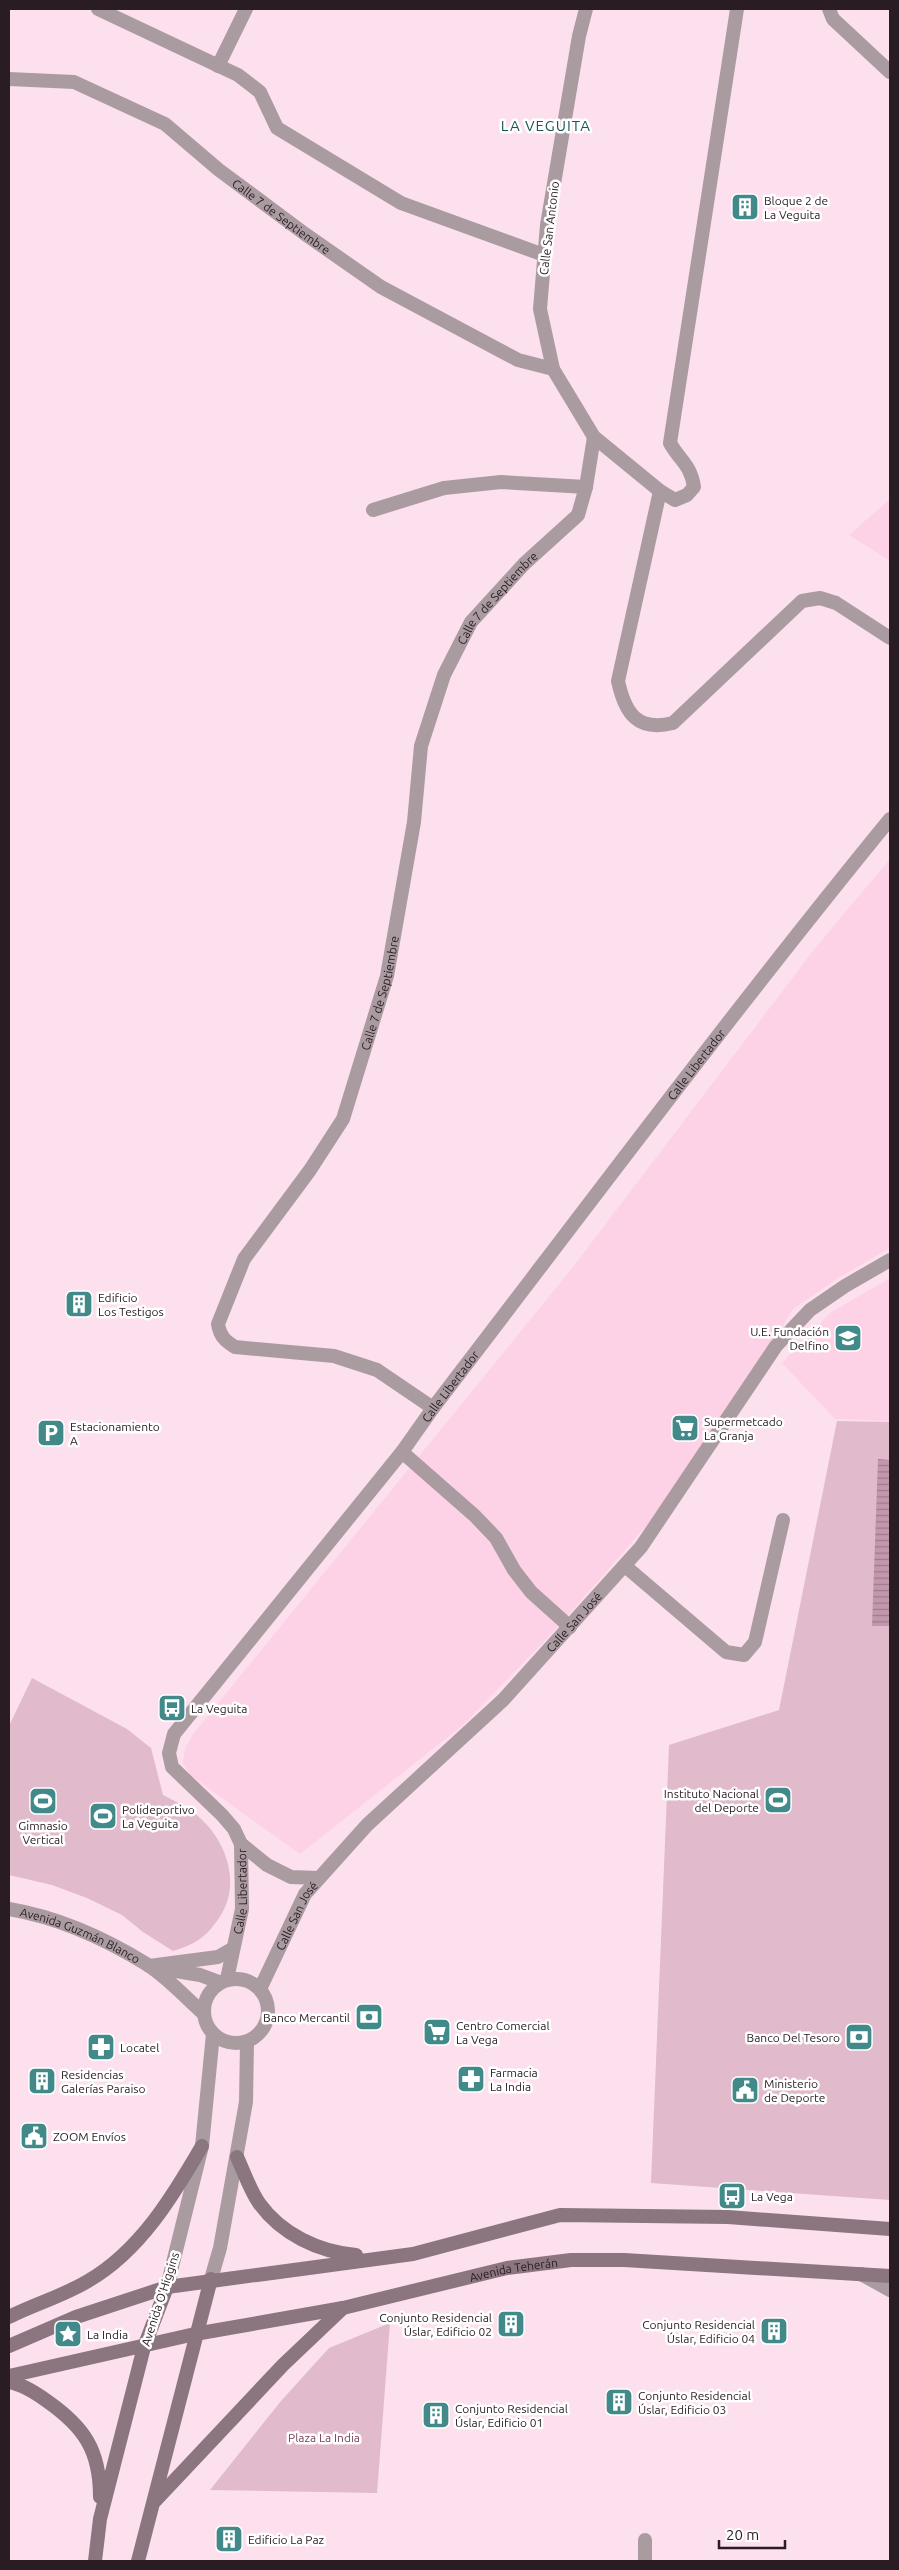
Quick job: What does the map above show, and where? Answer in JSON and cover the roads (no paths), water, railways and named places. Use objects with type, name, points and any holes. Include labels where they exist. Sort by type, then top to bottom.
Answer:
[{"type":"main road","points":[[9,2317],[57,2298],[89,2281],[112,2265],[140,2238],[182,2181],[202,2146]]},
{"type":"main road","points":[[237,2157],[259,2203],[296,2238],[336,2254],[386,2258]]},
{"type":"main road","points":[[9,2346],[76,2317],[167,2287],[211,2279],[413,2254],[560,2215],[728,2217],[890,2229]]},
{"type":"main road","name":"Avenida Teherán","points":[[9,2376],[195,2334],[343,2308],[507,2268],[571,2260],[624,2260],[890,2276]]},
{"type":"main road","points":[[138,2561],[155,2502],[195,2334],[211,2279]]},
{"type":"main road","name":"Avenida O'Higgins","points":[[95,2561],[100,2519],[144,2347],[167,2287]]},
{"type":"main road","points":[[155,2502],[283,2365],[343,2308]]},
{"type":"main road","points":[[9,2382],[16,2383],[40,2396],[64,2413],[76,2424],[88,2440],[96,2459],[100,2477],[100,2519]]},
{"type":"street","points":[[98,9],[238,75],[260,92],[277,128],[401,203],[544,255]]},
{"type":"street","points":[[218,66],[246,9]]},
{"type":"street","name":"Calle San Antonio","points":[[586,9],[579,36],[553,187],[544,255],[540,309],[553,369],[594,437],[660,491]]},
{"type":"street","points":[[737,9],[670,443],[678,457],[692,472],[694,486],[687,495],[675,500],[660,491],[618,681],[623,704],[634,718],[657,726],[673,722],[802,601],[820,598],[836,603],[890,638]]},
{"type":"street","points":[[829,9],[832,19],[890,72]]},
{"type":"street","name":"Calle 7 de Septiembre","points":[[9,79],[74,82],[165,124],[227,176],[381,287],[518,360],[553,369]]},
{"type":"street","name":"Calle 7 de Septiembre","points":[[433,1408],[377,1370],[334,1356],[235,1347],[225,1342],[219,1333],[218,1324],[244,1259],[310,1170],[343,1119],[387,976],[414,822],[421,746],[444,675],[471,622],[524,564],[578,515],[586,487],[594,437]]},
{"type":"street","points":[[373,510],[444,488],[501,482],[586,487]]},
{"type":"street","name":"Calle Libertador","points":[[223,1980],[242,1908],[241,1844],[234,1829],[222,1815],[172,1767],[169,1752],[174,1734],[402,1452],[433,1408],[807,921],[890,819]]},
{"type":"street","name":"Calle San José","points":[[260,1989],[304,1894],[367,1825],[502,1700],[625,1566],[674,1501],[776,1346],[810,1310],[845,1286],[890,1260]]},
{"type":"street","points":[[402,1452],[475,1516],[496,1538],[514,1570],[532,1592],[570,1627]]},
{"type":"street","points":[[625,1566],[726,1652],[744,1655],[755,1642],[783,1520]]},
{"type":"street","points":[[241,1844],[267,1865],[291,1877],[318,1878]]},
{"type":"street","name":"Avenida Guzmán Blanco","points":[[9,1909],[29,1912],[76,1929],[149,1966],[203,2013]]},
{"type":"street","name":"Avenida Guzmán Blanco","points":[[149,1966],[218,1957],[232,1949]]},
{"type":"street","name":"Avenida Guzmán Blanco","points":[[149,1966],[223,1980]]},
{"type":"street","points":[[242,1978],[255,1983],[260,1989],[267,2001],[269,2015],[266,2026],[257,2037],[247,2042],[233,2043],[213,2034],[206,2023],[203,2013],[209,1991],[223,1980],[242,1978]]},
{"type":"street","name":"Avenida O'Higgins","points":[[167,2287],[202,2146],[213,2034]]},
{"type":"street","points":[[211,2279],[237,2157],[246,2102],[247,2042]]},
{"type":"street","points":[[860,2274],[890,2290]]},
{"type":"street","points":[[645,2540],[645,2561]]},
{"type":"place","name":"Bloque 2 de La Veguita","points":[[745,207]]},
{"type":"place","name":"Edificio Los Testigos","points":[[79,1304]]},
{"type":"place","name":"U.E. Fundación Delfino","points":[[848,1338]]},
{"type":"place","name":"Supermetcado La Granja","points":[[685,1428]]},
{"type":"place","name":"Estacionamiento A","points":[[51,1433]]},
{"type":"place","name":"La Veguita","points":[[172,1708]]},
{"type":"place","name":"Instituto Nacional del Deporte","points":[[778,1800]]},
{"type":"place","name":"Gimnasio Vertical","points":[[43,1801]]},
{"type":"place","name":"Polideportivo La Veguita","points":[[103,1816]]},
{"type":"place","name":"Banco Mercantil","points":[[369,2017]]},
{"type":"place","name":"Centro Comercial La Vega","points":[[437,2032]]},
{"type":"place","name":"Banco Del Tesoro","points":[[859,2037]]},
{"type":"place","name":"Locatel","points":[[101,2047]]},
{"type":"place","name":"Farmacia La India","points":[[471,2079]]},
{"type":"place","name":"Residencias Galerías Paraiso","points":[[42,2081]]},
{"type":"place","name":"Ministerio de Deporte","points":[[745,2090]]},
{"type":"place","name":"ZOOM Envíos","points":[[34,2136]]},
{"type":"place","name":"La Vega","points":[[732,2196]]},
{"type":"place","name":"Conjunto Residencial Úslar, Edificio 02","points":[[511,2324]]},
{"type":"place","name":"Conjunto Residencial Úslar, Edificio 04","points":[[774,2331]]},
{"type":"place","name":"La India","points":[[68,2334]]},
{"type":"place","name":"Conjunto Residencial Úslar, Edificio 03","points":[[619,2402]]},
{"type":"place","name":"Conjunto Residencial Úslar, Edificio 01","points":[[436,2415]]},
{"type":"place","name":"Edificio La Paz","points":[[229,2539]]},
{"type":"district","name":"LA VEGUITA","points":[[546,125]]},
{"type":"park label","name":"Plaza La India","points":[[324,2437]]}]
